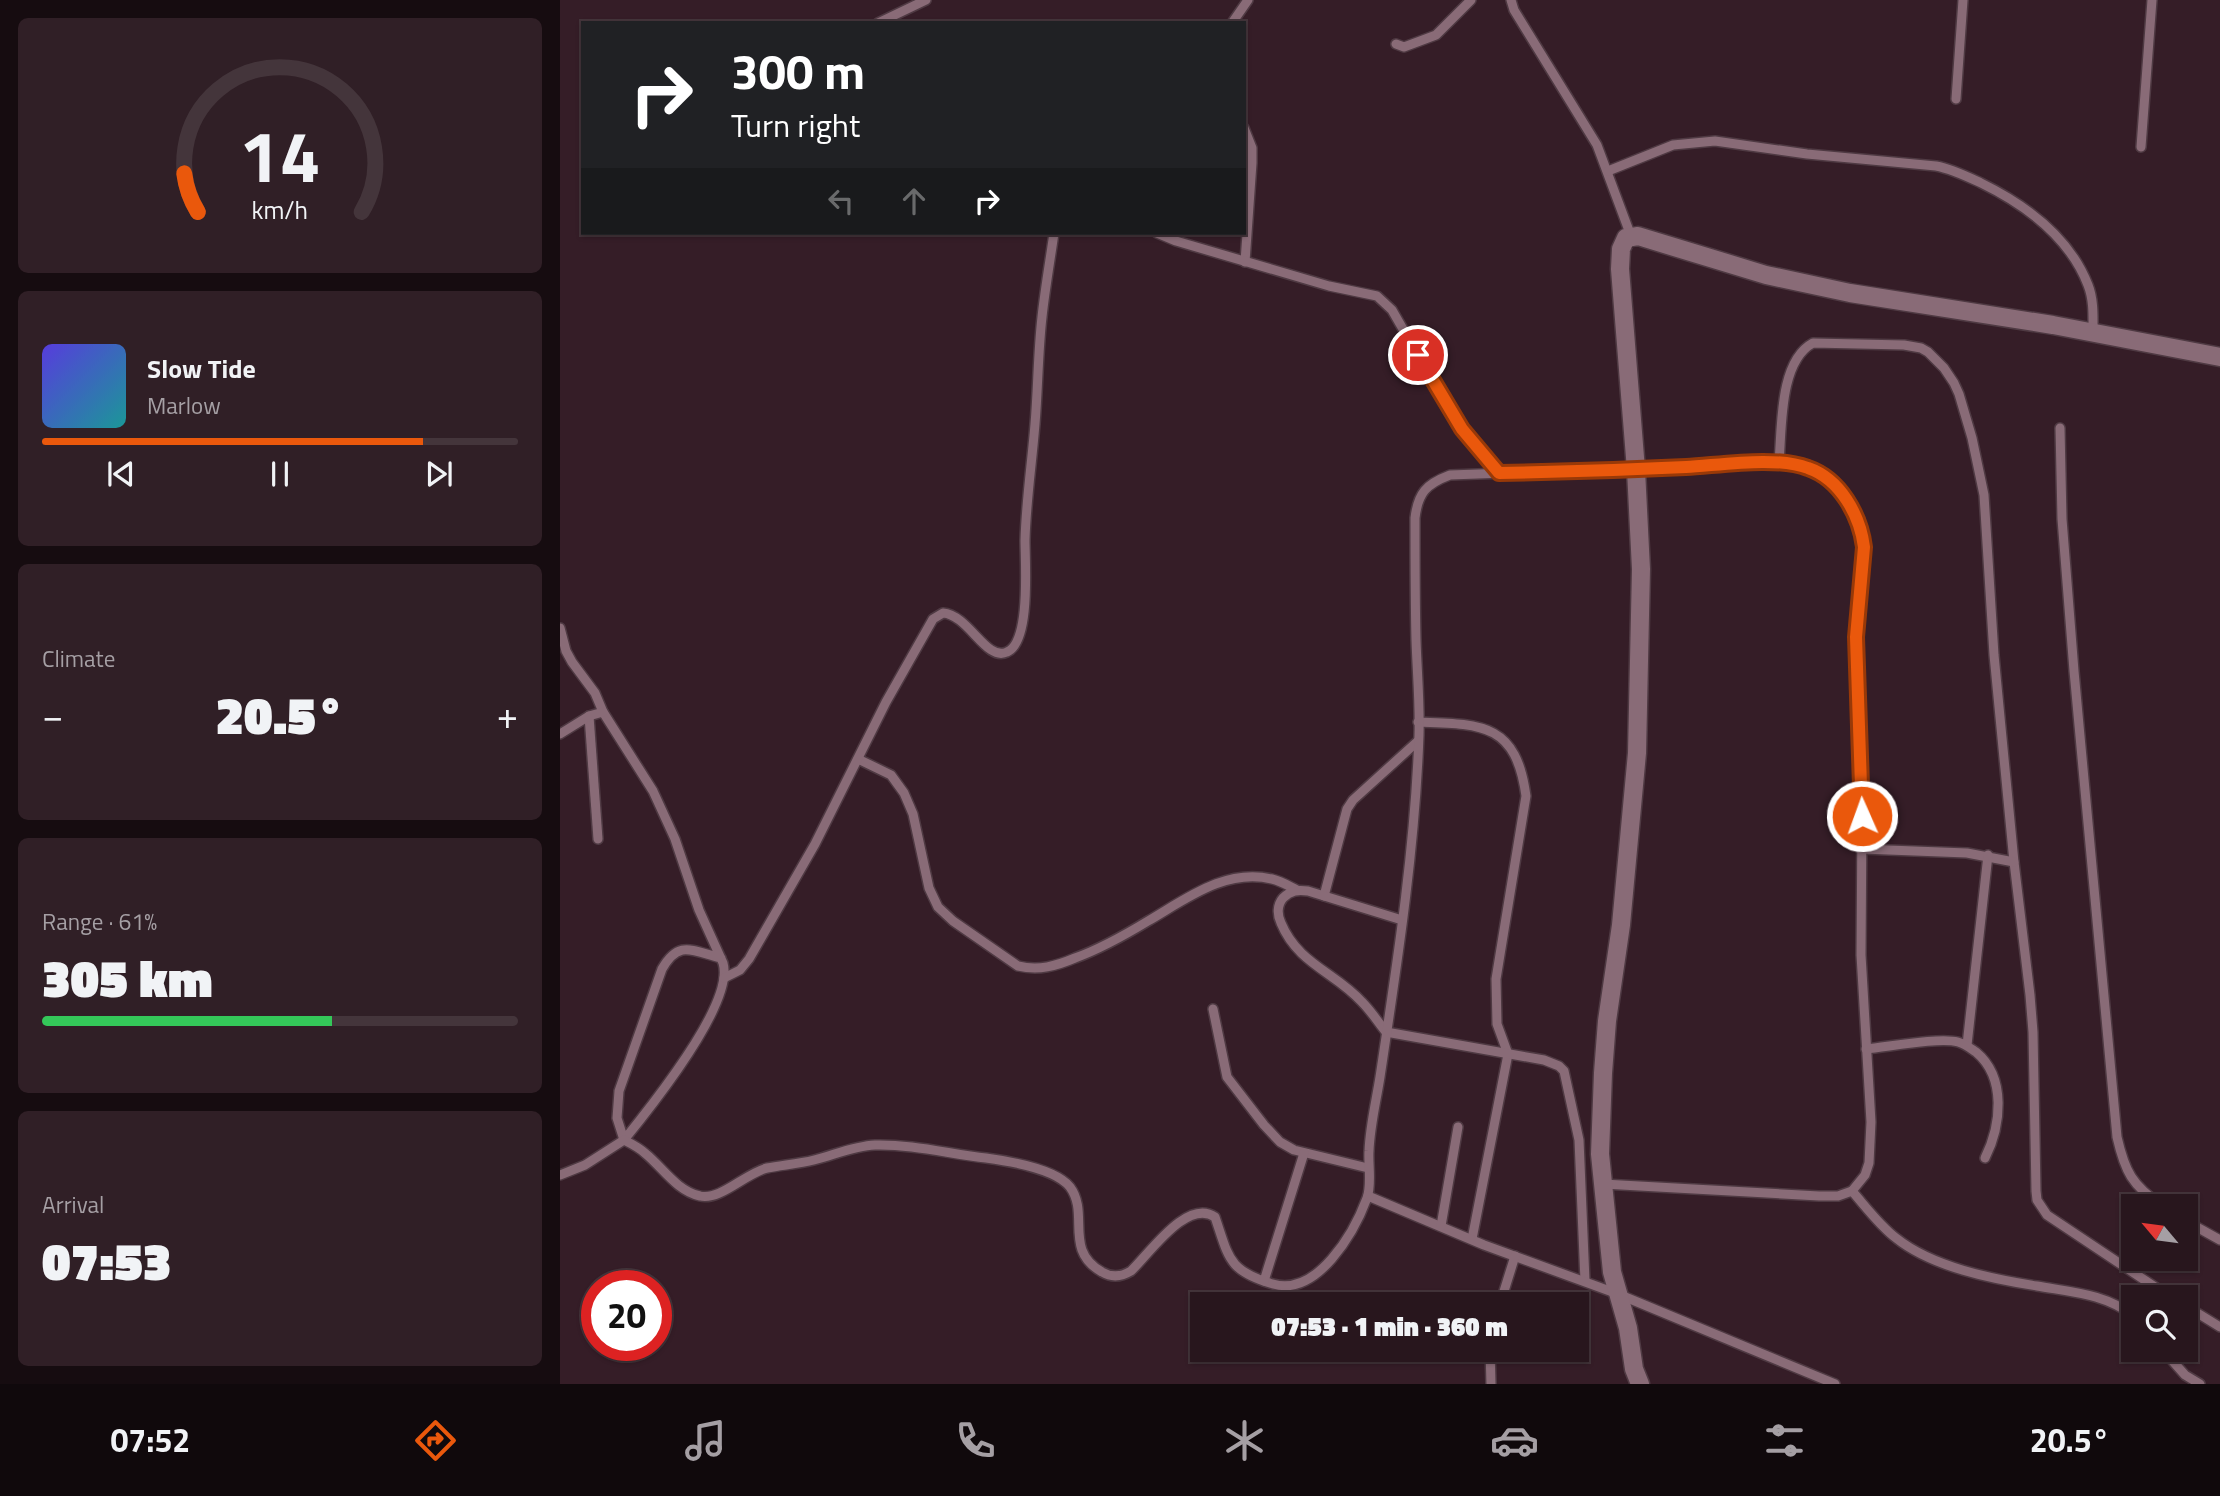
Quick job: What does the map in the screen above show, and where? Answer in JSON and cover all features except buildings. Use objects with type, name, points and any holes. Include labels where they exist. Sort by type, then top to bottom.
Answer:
[{"type":"street","points":[[1640,1384],[1634,1369],[1628,1328],[1612,1272],[1601,1154],[1602,1073],[1621,925],[1637,753],[1641,569],[1620,269],[1623,242],[1631,236],[1638,236],[1766,275],[1850,293],[2220,357]]},
{"type":"lane","points":[[882,21],[926,0]]},
{"type":"lane","points":[[1233,21],[1248,0]]},
{"type":"lane","points":[[1396,44],[1404,47],[1433,38],[1471,0]]},
{"type":"lane","points":[[1511,0],[1514,10],[1593,137],[1631,236]]},
{"type":"lane","points":[[1956,99],[1963,0]]},
{"type":"lane","points":[[2141,147],[2152,0]]},
{"type":"lane","points":[[1245,262],[1252,163],[1252,148],[1246,133]]},
{"type":"lane","points":[[1608,172],[1673,145],[1715,141],[1951,170],[2008,196],[2036,215],[2053,232],[2087,282],[2091,293],[2093,333]]},
{"type":"lane","points":[[724,978],[740,970],[750,959],[815,844],[928,624],[943,613],[955,616],[996,653],[1009,652],[1021,634],[1025,599],[1025,535],[1042,318],[1054,235]]},
{"type":"lane","points":[[1162,235],[1245,262],[1383,300],[1392,310],[1462,429],[1499,473]]},
{"type":"lane","points":[[1779,462],[1789,377],[1797,357],[1813,343],[1904,345],[1920,348],[1936,359],[1954,383],[1963,407],[1984,495],[1994,655],[2033,1032],[2037,1200],[2047,1214],[2152,1285]]},
{"type":"lane","points":[[2060,428],[2062,519],[2074,671],[2117,1137],[2130,1178],[2146,1194]]},
{"type":"lane","points":[[721,958],[682,949],[671,954],[662,969],[619,1091],[617,1118],[624,1140],[647,1154],[682,1188],[702,1197],[710,1197],[757,1171],[872,1146],[905,1147],[1006,1161],[1054,1176],[1069,1186],[1077,1203],[1078,1242],[1087,1260],[1102,1272],[1115,1277],[1123,1276],[1179,1221],[1195,1213],[1204,1213],[1215,1217],[1229,1258],[1236,1268],[1280,1286],[1290,1286],[1310,1278],[1338,1251],[1368,1196],[1369,1147],[1402,920],[1413,820],[1418,741],[1415,518],[1417,502],[1424,489],[1450,475],[1636,470],[1779,462],[1807,467],[1835,484],[1847,500],[1863,534],[1856,637],[1862,849],[1861,955],[1871,1122],[1870,1152],[1865,1175],[1852,1191],[1838,1196],[1603,1184]]},
{"type":"lane","points":[[560,1175],[585,1166],[624,1140],[666,1088],[700,1036],[725,970],[699,910],[675,839],[653,791],[603,712],[595,693],[572,662],[561,634]]},
{"type":"lane","points":[[560,734],[589,716],[603,712]]},
{"type":"lane","points":[[589,716],[598,839]]},
{"type":"lane","points":[[1418,722],[1465,723],[1492,731],[1510,745],[1524,779],[1526,796],[1496,979],[1497,1024],[1508,1054],[1472,1240]]},
{"type":"lane","points":[[1324,895],[1347,809],[1353,800],[1418,741]]},
{"type":"lane","points":[[858,759],[891,775],[904,793],[913,814],[929,888],[938,907],[953,921],[1018,966],[1028,969],[1053,967],[1085,954],[1214,884],[1245,878],[1278,881],[1297,890],[1324,895],[1402,920]]},
{"type":"lane","points":[[1862,849],[1967,853],[2014,862]]},
{"type":"lane","points":[[1967,1045],[1987,855]]},
{"type":"lane","points":[[1297,890],[1284,896],[1279,908],[1278,917],[1286,935],[1302,955],[1362,1002],[1386,1031],[1552,1063],[1564,1071],[1579,1140],[1585,1281]]},
{"type":"lane","points":[[1213,1009],[1225,1071],[1230,1083],[1280,1142],[1304,1153],[1368,1168]]},
{"type":"lane","points":[[1866,1049],[1950,1041],[1967,1045],[1987,1063],[1996,1084],[1997,1124],[1985,1158]]},
{"type":"lane","points":[[1441,1226],[1458,1127]]},
{"type":"lane","points":[[1264,1281],[1304,1153]]},
{"type":"lane","points":[[1852,1191],[1882,1226],[1920,1254],[1982,1274],[2089,1295],[2121,1309]]},
{"type":"lane","points":[[1368,1196],[1472,1240],[1618,1294],[1835,1384]]},
{"type":"lane","points":[[2198,1228],[2220,1240]]},
{"type":"lane","points":[[1504,1292],[1515,1256]]},
{"type":"lane","points":[[2198,1313],[2220,1327]]},
{"type":"lane","points":[[1490,1362],[1490,1384]]},
{"type":"lane","points":[[2174,1362],[2185,1375],[2200,1384]]},
{"type":"route","points":[[1418,355],[1453,416],[1499,473],[1636,470],[1779,462],[1807,467],[1835,484],[1856,516],[1863,534],[1856,637],[1862,816]]}]
